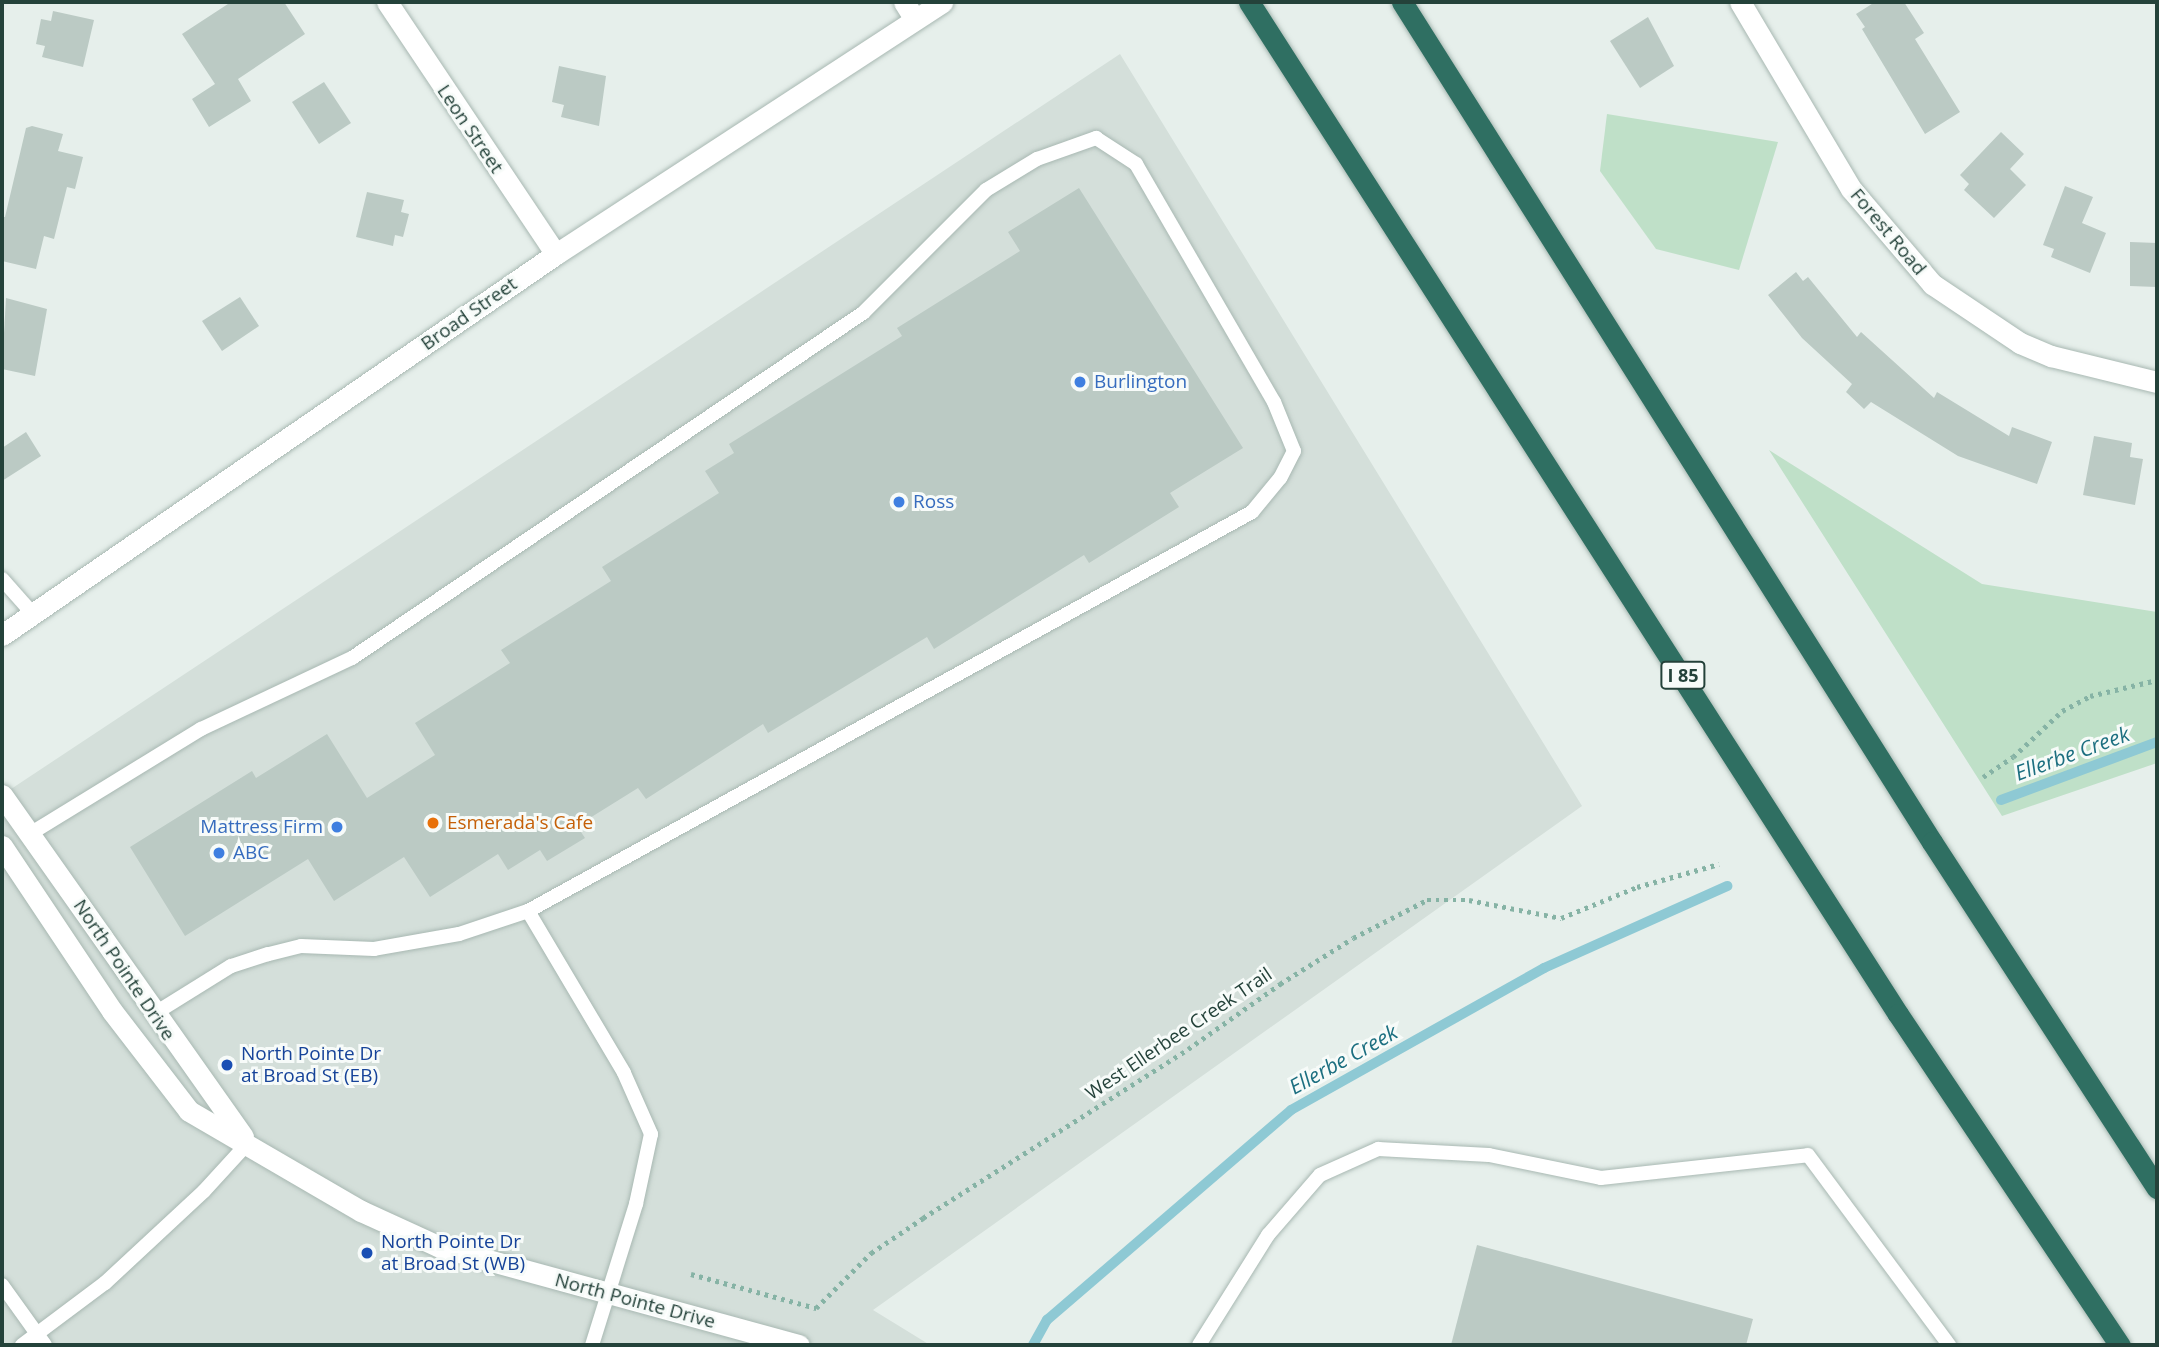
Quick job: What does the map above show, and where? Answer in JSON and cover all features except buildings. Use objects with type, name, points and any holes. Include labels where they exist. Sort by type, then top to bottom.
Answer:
[{"type":"highway","name":"I 85","points":[[1249,2],[1898,1014],[2120,1345]]},
{"type":"highway","points":[[1402,2],[1932,842],[2157,1188]]},
{"type":"main road","name":"Leon Street","points":[[387,2],[556,254]]},
{"type":"main road","name":"Broad Street","points":[[2,635],[909,10],[942,2]]},
{"type":"main road","name":"Forest Road","points":[[1740,2],[1851,190],[1932,284],[2020,343],[2051,356],[2157,382]]},
{"type":"main road","name":"North Pointe Drive","points":[[2,795],[248,1143]]},
{"type":"main road","name":"North Pointe Drive","points":[[2,846],[113,1011],[189,1111],[361,1211],[440,1247],[799,1345]]},
{"type":"lane","points":[[28,835],[201,729],[363,650],[863,313],[986,190],[1037,159],[1096,138],[1136,164],[1274,402],[1294,451],[1280,478],[1252,512],[528,911],[459,934],[374,949],[301,946],[268,954],[231,966],[155,1014]]},
{"type":"lane","points":[[2,579],[33,614]]},
{"type":"lane","points":[[528,911],[624,1073],[651,1133],[636,1204],[592,1345]]},
{"type":"lane","points":[[22,1345],[40,1340],[105,1283],[204,1191],[248,1143]]},
{"type":"lane","points":[[1199,1345],[1268,1235],[1320,1175],[1378,1149],[1489,1155],[1601,1178],[1808,1155],[1950,1345]]},
{"type":"lane","points":[[2,1285],[40,1340]]},
{"type":"path","points":[[1983,777],[2013,757],[2062,711],[2116,689],[2157,680]]},
{"type":"path","name":"West Ellerbee Creek Trail","points":[[691,1274],[816,1308],[871,1253],[1188,1049],[1280,984],[1427,900],[1449,898],[1561,918],[1646,884],[1718,864]]},
{"type":"shaded area","points":[[1120,54],[1582,806],[873,1310],[930,1345],[2,1345],[2,795]]},
{"type":"green space","points":[[1607,114],[1778,142],[1739,270],[1656,249],[1600,171]]},
{"type":"green space","points":[[1769,450],[1982,584],[2157,612],[2157,763],[2002,816]]},
{"type":"waterway","name":"Ellerbe Creek","points":[[2001,800],[2157,742]]},
{"type":"waterway","name":"Ellerbe Creek","points":[[1033,1345],[1047,1320],[1291,1110],[1544,968],[1727,886]]},
{"type":"place","name":"Burlington","points":[[1080,382]]},
{"type":"place","name":"Ross","points":[[899,502]]},
{"type":"place","name":"Esmerada's Cafe","points":[[433,823]]},
{"type":"place","name":"Mattress Firm","points":[[337,827]]},
{"type":"place","name":"ABC","points":[[219,853]]},
{"type":"place","name":"North Pointe Dr at Broad St (EB)","points":[[227,1065]]},
{"type":"place","name":"North Pointe Dr at Broad St (WB)","points":[[367,1253]]}]
